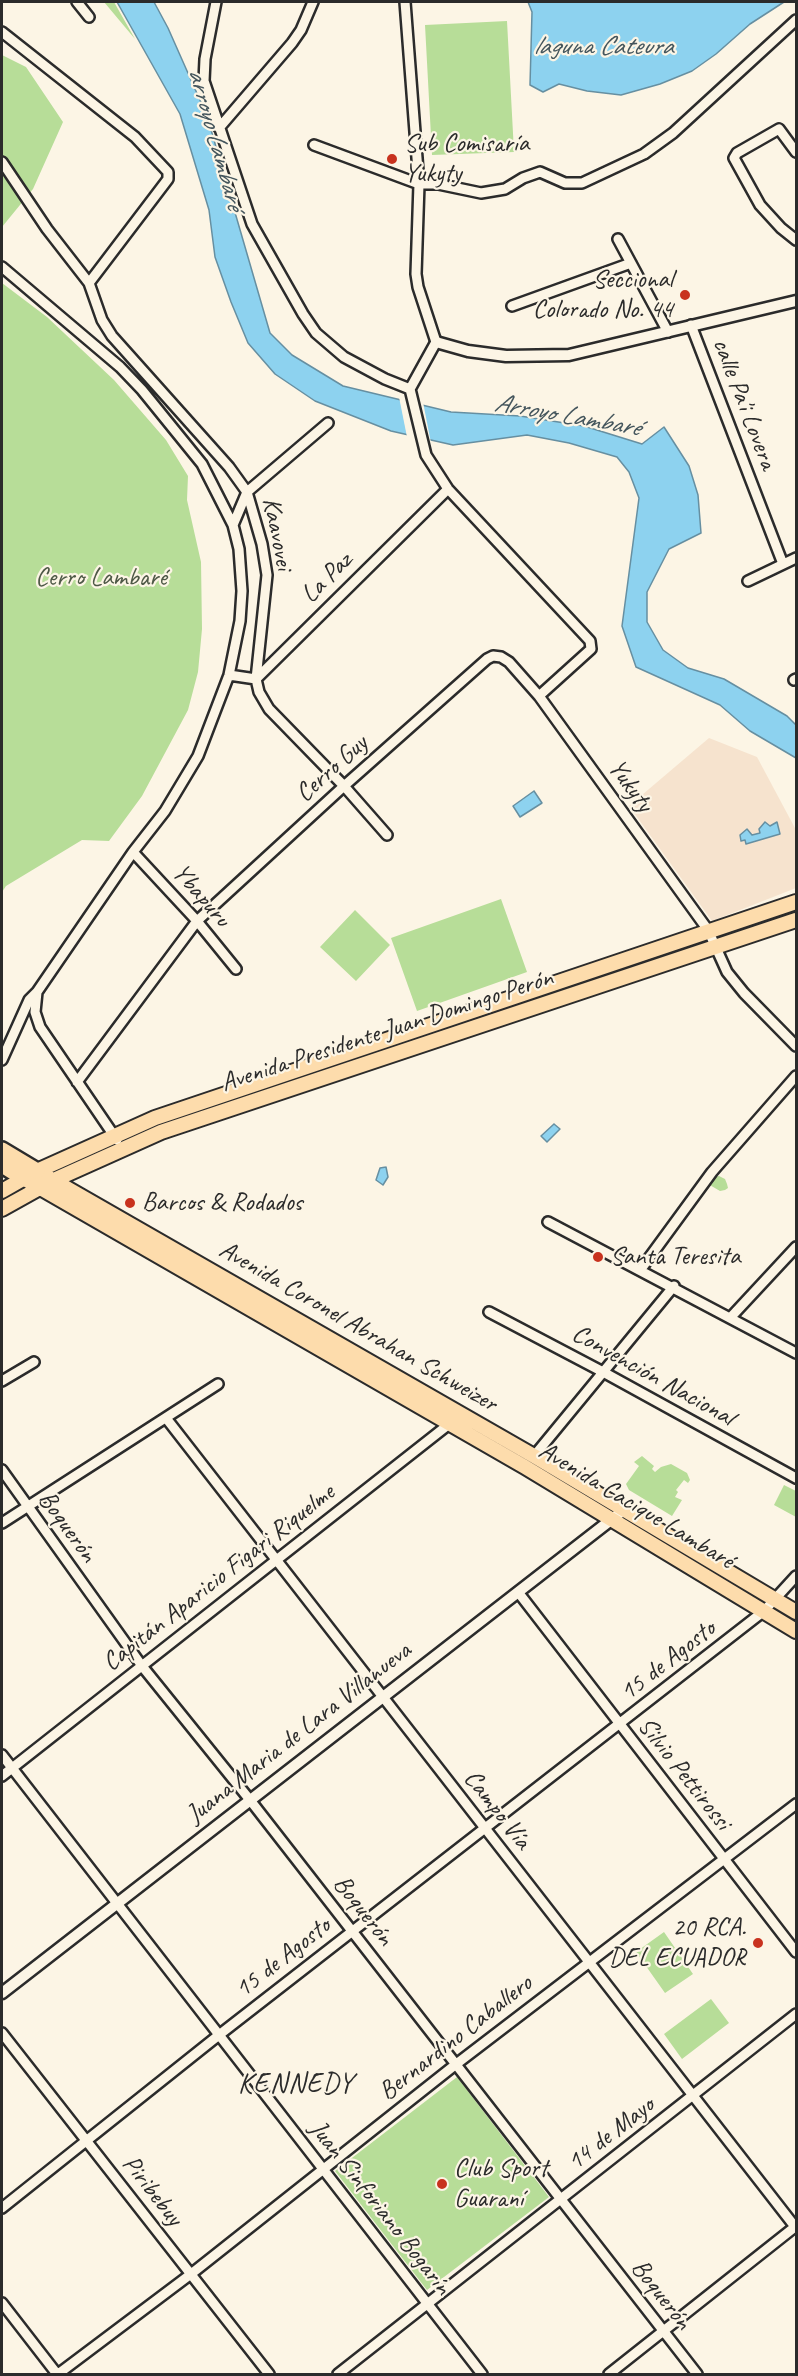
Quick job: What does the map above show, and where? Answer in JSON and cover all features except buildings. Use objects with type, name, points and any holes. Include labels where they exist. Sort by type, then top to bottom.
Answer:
[{"type":"highway","name":"Avenida Coronel Abrahan Schweizer","points":[[2,1150],[33,1179]]},
{"type":"highway","name":"Avenida Coronel Abrahan Schweizer","points":[[2,1165],[33,1179]]},
{"type":"main road","name":"Avenida Presidente Juan Domingo Perón","points":[[2,1191],[33,1179],[114,1136],[155,1118],[796,902]]},
{"type":"main road","name":"Avenida Presidente Juan Domingo Perón","points":[[54,1180],[161,1132],[796,920]]},
{"type":"main road","points":[[245,1088],[247,1102]]},
{"type":"main road","points":[[84,1168],[80,1184],[83,1192],[92,1202]]},
{"type":"main road","name":"Avenida Presidente Juan Domingo Perón","points":[[2,1209],[33,1179]]},
{"type":"main road","name":"Avenida Coronel Abrahan Schweizer","points":[[33,1179],[54,1180],[534,1456]]},
{"type":"main road","name":"Avenida Coronel Abrahan Schweizer","points":[[33,1179],[450,1424]]},
{"type":"main road","name":"Avenida Cacique Lambaré","points":[[450,1424],[613,1519],[796,1631]]},
{"type":"main road","name":"Avenida Cacique Lambaré","points":[[534,1456],[796,1612]]},
{"type":"street","points":[[77,2],[89,17]]},
{"type":"street","points":[[216,2],[204,81],[252,224],[316,333],[344,357],[384,380],[411,392]]},
{"type":"street","points":[[219,128],[292,43],[301,30],[313,2]]},
{"type":"street","points":[[405,2],[419,184],[416,274],[436,342],[411,392],[426,455],[448,489],[590,641],[591,649],[539,696]]},
{"type":"street","points":[[314,145],[419,184],[438,184],[488,193],[505,189],[523,178],[540,172],[565,183],[574,183],[600,175],[644,154],[673,133],[796,20]]},
{"type":"street","points":[[2,32],[135,137],[168,172],[168,179],[89,283]]},
{"type":"street","points":[[796,152],[779,129],[737,153],[734,158],[760,205],[781,228],[796,240]]},
{"type":"street","name":"Kaavovei","points":[[2,162],[47,229],[89,283],[102,320],[112,336],[229,467],[247,492],[262,544],[267,575],[255,679]]},
{"type":"street","points":[[618,239],[669,332]]},
{"type":"street","points":[[512,306],[631,263]]},
{"type":"street","points":[[2,267],[96,346],[141,390],[202,464],[234,525],[239,549],[242,591],[240,621],[229,675],[191,770],[165,811],[133,852],[37,992],[29,1000],[2,1060]]},
{"type":"street","points":[[436,342],[468,351],[506,356],[568,355],[796,301]]},
{"type":"street","name":"calle Pa'i Lovera","points":[[692,325],[783,564]]},
{"type":"street","points":[[234,525],[247,492],[328,423]]},
{"type":"street","name":"La Paz","points":[[255,679],[448,489]]},
{"type":"street","points":[[748,581],[796,558]]},
{"type":"street","name":"Cerro Guy","points":[[78,1082],[197,921],[487,659],[494,656],[501,657]]},
{"type":"street","name":"Yukyty","points":[[501,657],[509,662],[539,696],[708,930],[727,972],[796,1046]]},
{"type":"street","points":[[229,675],[255,679],[259,692],[270,709],[344,786],[387,835]]},
{"type":"street","name":"Ybapuru","points":[[133,852],[197,921],[236,969]]},
{"type":"street","points":[[37,992],[35,1012],[40,1027],[114,1136],[125,1148]]},
{"type":"street","points":[[641,1269],[712,1172],[796,1076]]},
{"type":"street","points":[[548,1222],[674,1286],[796,1353]]},
{"type":"street","points":[[732,1317],[796,1247]]},
{"type":"street","points":[[534,1456],[674,1286]]},
{"type":"street","name":"Convención Nacional","points":[[489,1312],[604,1372],[796,1478]]},
{"type":"street","points":[[2,1381],[34,1362]]},
{"type":"street","points":[[2,1523],[218,1384]]},
{"type":"street","name":"Capitán Aparicio Figari Riquelme","points":[[2,1776],[462,1414]]},
{"type":"street","name":"Campo Vía","points":[[166,1418],[796,2227]]},
{"type":"street","name":"Boquerón","points":[[2,1470],[142,1666],[250,1800],[697,2374]]},
{"type":"street","name":"Juana Maria de Lara Villanueva","points":[[2,1994],[625,1509]]},
{"type":"street","name":"15 de Agosto","points":[[2,2208],[219,2035],[764,1611],[796,1576]]},
{"type":"street","name":"Silvio Pettirossi","points":[[518,1592],[796,1952]]},
{"type":"street","name":"Juan Sinforiano Bogarín","points":[[2,1755],[483,2374]]},
{"type":"street","name":"Bernardino Caballero","points":[[57,2374],[191,2274],[456,2065],[796,1804]]},
{"type":"street","name":"14 de Mayo","points":[[338,2374],[796,2014]]},
{"type":"street","name":"Piribebuy","points":[[2,2033],[269,2374]]},
{"type":"street","points":[[609,2374],[796,2227]]},
{"type":"street","points":[[2,2303],[57,2374]]},
{"type":"shaded area","points":[[709,738],[757,757],[796,830],[796,888],[712,921],[629,806]]},
{"type":"green space","points":[[104,2],[114,2],[135,39]]},
{"type":"green space","points":[[507,21],[514,152],[432,155],[425,25]]},
{"type":"green space","points":[[2,55],[26,67],[63,122],[33,189],[2,227]]},
{"type":"green space","name":"Cerro Lambaré","points":[[2,283],[47,317],[114,380],[166,440],[188,476],[187,500],[201,562],[202,629],[198,672],[188,710],[142,796],[109,841],[82,840],[6,886],[2,892]]},
{"type":"green space","points":[[501,899],[527,972],[417,1011],[391,938]]},
{"type":"green space","points":[[355,910],[390,945],[356,981],[320,947]]},
{"type":"green space","points":[[796,910],[796,913],[724,937],[726,935]]},
{"type":"green space","points":[[699,944],[700,946],[131,1136],[130,1134]]},
{"type":"green space","points":[[719,1176],[725,1179],[728,1188],[725,1190],[720,1191],[708,1184],[710,1178]]},
{"type":"green space","points":[[642,1456],[654,1466],[652,1469],[655,1472],[671,1464],[687,1473],[690,1480],[688,1483],[684,1480],[676,1490],[678,1492],[675,1497],[682,1500],[672,1516],[629,1490],[626,1484],[639,1466],[634,1462]]},
{"type":"green space","points":[[784,1485],[796,1491],[796,1517],[774,1505]]},
{"type":"green space","points":[[640,1527],[757,1596],[757,1597],[755,1598]]},
{"type":"green space","points":[[664,1932],[693,1974],[665,1993],[636,1952]]},
{"type":"green space","points":[[711,1999],[729,2023],[682,2059],[664,2034]]},
{"type":"green space","name":"Club Sport Guaraní","points":[[457,2077],[549,2197],[427,2290],[335,2171]]},
{"type":"water","points":[[117,2],[154,2],[168,28],[207,116],[270,333],[292,355],[343,386],[451,412],[520,416],[584,426],[642,444],[664,427],[689,466],[698,495],[701,533],[669,549],[647,592],[647,622],[663,650],[688,668],[724,679],[787,716],[796,725],[796,758],[750,731],[720,705],[636,667],[622,626],[639,498],[629,472],[617,457],[569,443],[527,435],[453,445],[391,431],[315,401],[275,374],[248,343],[231,302],[215,257],[209,210],[180,114]]},
{"type":"water","name":"laguna Cateura","points":[[528,2],[784,2],[750,24],[716,54],[692,71],[660,84],[621,95],[587,91],[559,84],[543,92],[530,85],[532,12]]},
{"type":"water","points":[[534,791],[542,803],[520,817],[513,806]]},
{"type":"water","points":[[765,822],[770,826],[777,822],[780,834],[746,844],[745,840],[741,841],[740,835],[747,829],[752,835],[760,833],[759,829]]},
{"type":"water","points":[[554,1124],[560,1129],[547,1142],[541,1136]]},
{"type":"water","points":[[386,1167],[388,1177],[383,1185],[376,1180],[380,1168]]},
{"type":"pier","points":[[399,397],[423,402],[431,443],[407,437]]},
{"type":"place","name":"Sub Comisaría Yukyty","points":[[392,159]]},
{"type":"place","name":"Seccional Colorado No. 44","points":[[685,295]]},
{"type":"place","name":"Barcos & Rodados","points":[[130,1203]]},
{"type":"place","name":"Santa Teresita","points":[[598,1257]]},
{"type":"place","name":"20 RCA. DEL ECUADOR","points":[[758,1943]]},
{"type":"place","name":"Club Sport Guaraní","points":[[442,2184]]},
{"type":"district","name":"KENNEDY","points":[[296,2085]]},
{"type":"water label","name":"arroyo Lambaré","points":[[215,139]]},
{"type":"water label","name":"Arroyo Lambaré","points":[[567,416]]}]
